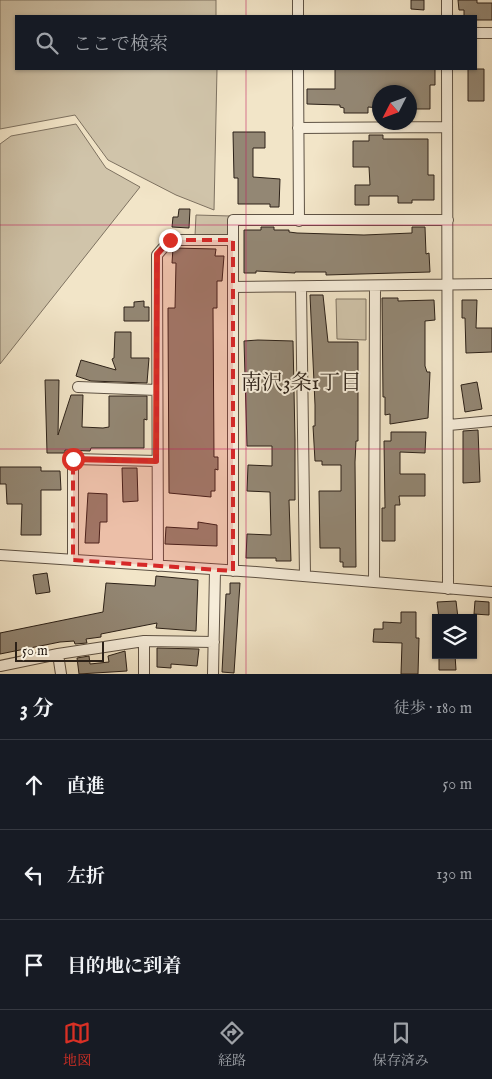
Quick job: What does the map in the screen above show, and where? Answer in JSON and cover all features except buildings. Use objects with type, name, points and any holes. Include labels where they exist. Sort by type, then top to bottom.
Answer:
[{"type":"street","points":[[298,0],[298,15]]},
{"type":"street","points":[[447,0],[448,15]]},
{"type":"street","points":[[477,33],[492,33]]},
{"type":"street","points":[[298,70],[299,220]]},
{"type":"street","points":[[447,70],[448,589]]},
{"type":"street","points":[[298,128],[447,127]]},
{"type":"street","points":[[233,571],[233,220],[448,220]]},
{"type":"street","points":[[158,566],[156,461],[157,254],[170,240],[233,240]]},
{"type":"street","points":[[233,287],[492,284]]},
{"type":"street","points":[[301,286],[305,576]]},
{"type":"street","points":[[374,582],[375,286]]},
{"type":"street","points":[[78,387],[157,390]]},
{"type":"street","points":[[449,425],[492,421]]},
{"type":"street","points":[[73,560],[73,459],[156,461]]},
{"type":"street","points":[[0,555],[305,576],[492,592]]},
{"type":"street","points":[[213,674],[215,570]]},
{"type":"street","points":[[0,666],[58,654],[144,641],[214,642]]},
{"type":"street","points":[[144,641],[144,674]]},
{"type":"street","points":[[58,654],[61,674]]},
{"type":"highlighted area","points":[[170,240],[233,240],[233,571],[73,560],[73,459],[157,461],[157,255]]},
{"type":"shaded area","points":[[0,0],[216,0],[216,15],[15,15],[15,70],[217,70],[214,210],[176,195],[108,160],[75,115],[0,129]]},
{"type":"shaded area","points":[[76,124],[106,168],[140,187],[0,364],[0,144],[11,136]]},
{"type":"shaded area","points":[[196,215],[230,216],[228,236],[195,236]]},
{"type":"shaded area","points":[[336,299],[366,299],[366,340],[337,339]]},
{"type":"district","name":"南沢3条1丁目","points":[[301,383]]},
{"type":"route","points":[[73,459],[156,461],[157,254],[170,240]]}]
